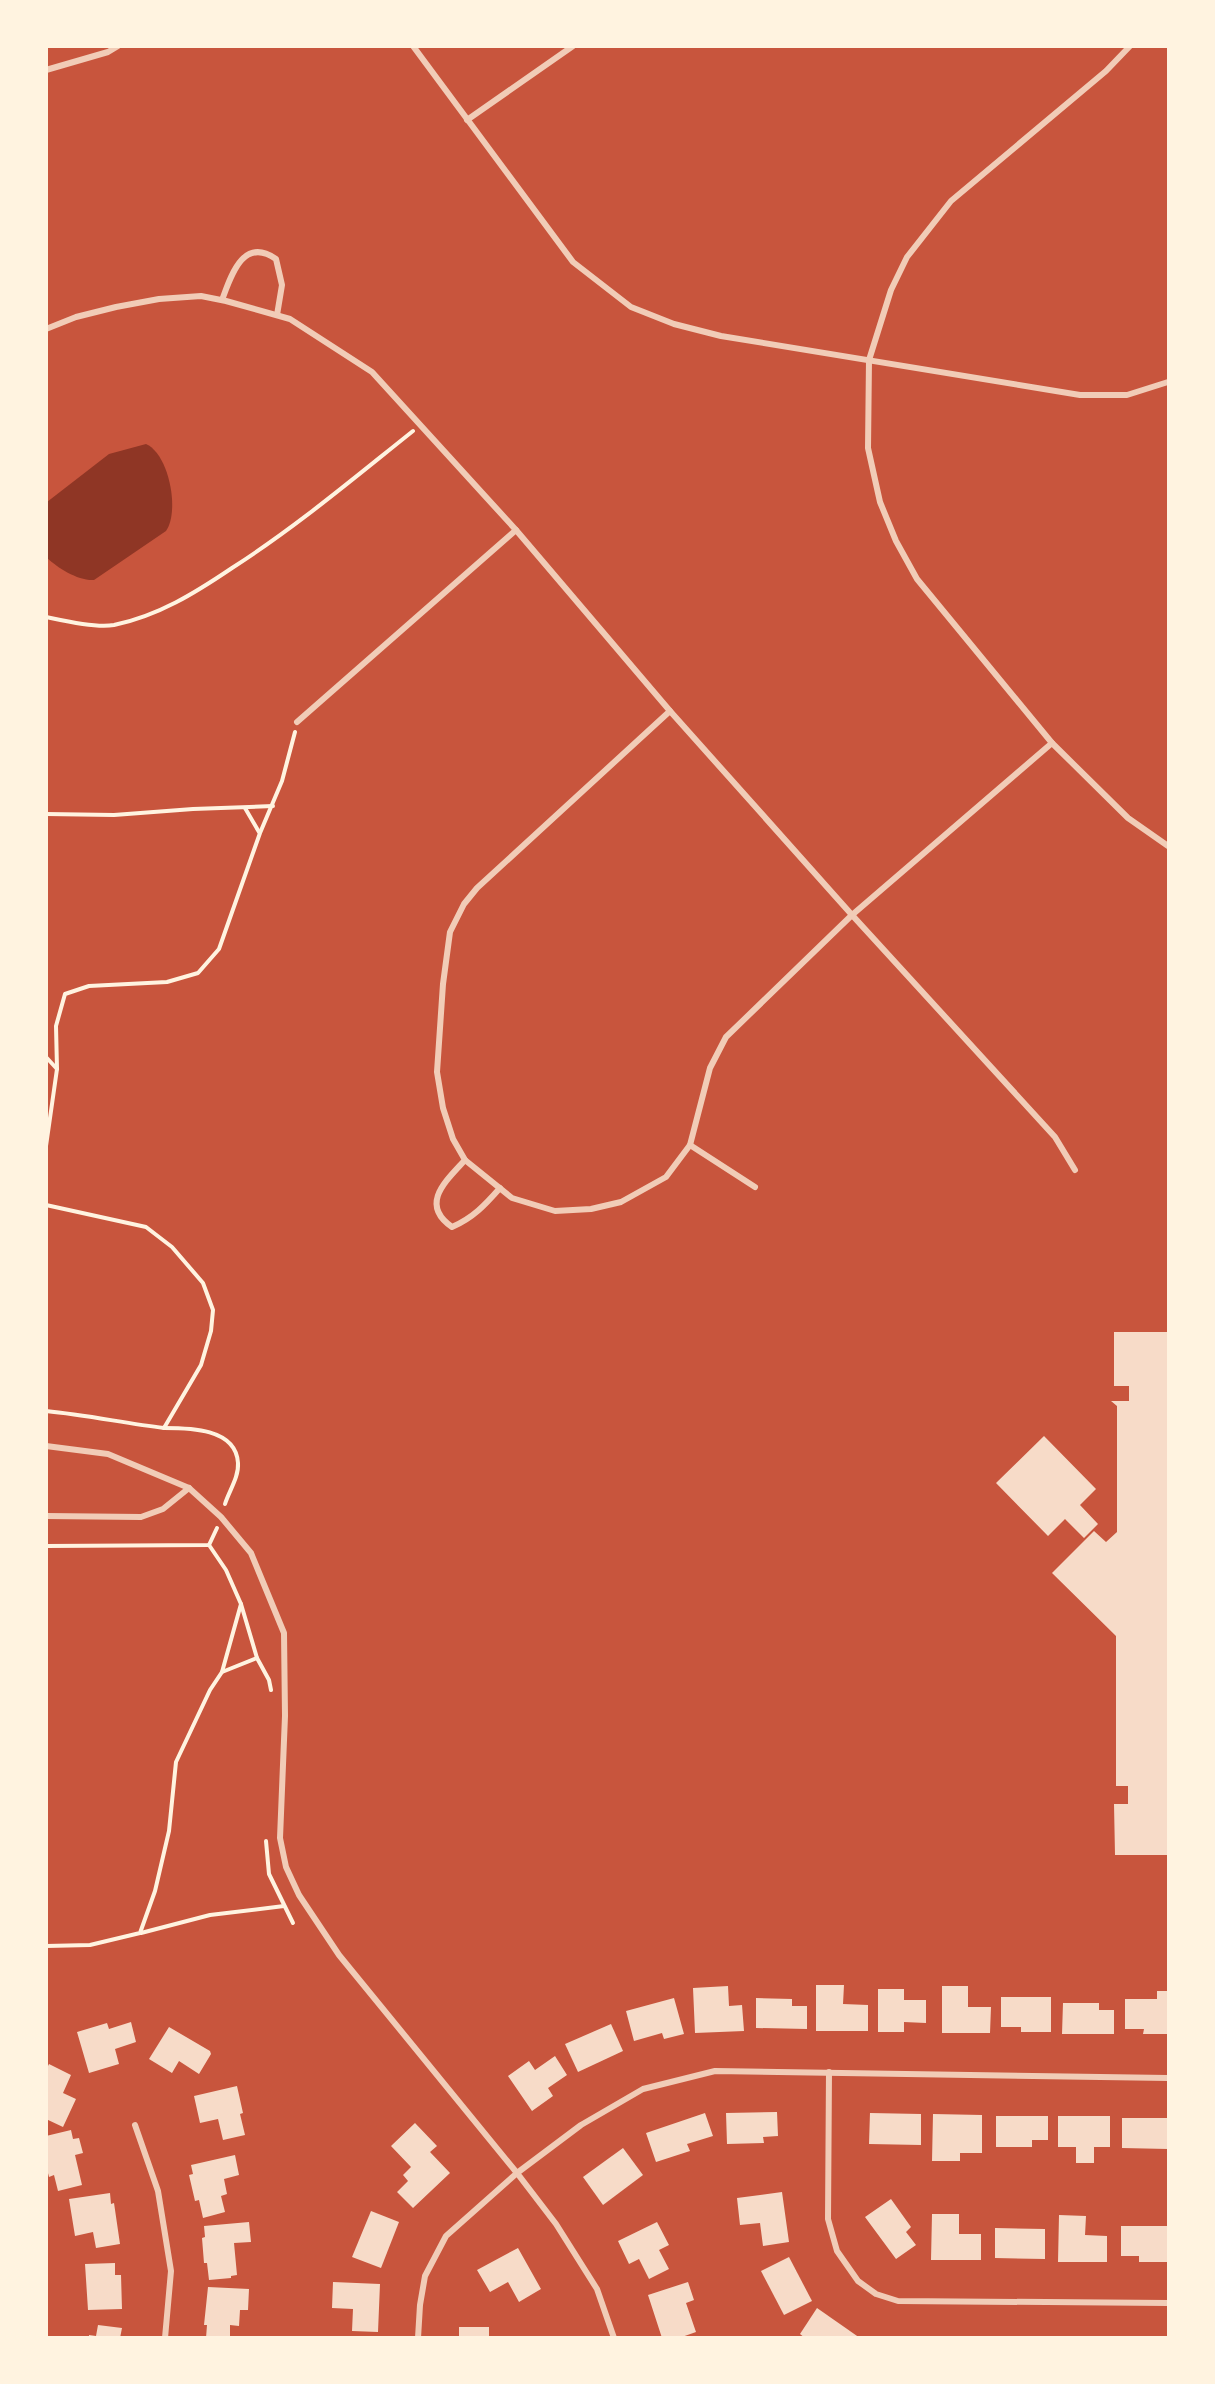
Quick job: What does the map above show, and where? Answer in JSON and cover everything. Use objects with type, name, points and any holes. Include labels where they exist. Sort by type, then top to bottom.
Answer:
[{"type":"street","points":[[46,70],[108,52],[118,46]]},
{"type":"street","points":[[413,46],[573,262],[631,306],[675,324],[721,336],[1080,395],[1127,395],[1168,382]]},
{"type":"street","points":[[467,120],[573,46]]},
{"type":"street","points":[[1130,46],[1106,71],[951,201],[907,257],[891,290],[868,360],[868,448],[880,502],[896,541],[917,579],[1052,743],[1128,818],[1168,846]]},
{"type":"street","points":[[222,300],[234,268],[245,256],[259,251],[268,253],[276,259],[282,285],[278,315]]},
{"type":"street","points":[[46,329],[76,316],[159,299],[201,296],[290,319],[372,372],[516,530],[670,711],[852,915],[1055,1137],[1075,1170]]},
{"type":"street","points":[[297,722],[516,530]]},
{"type":"street","points":[[670,711],[477,888],[464,904],[450,932],[443,984],[437,1072],[443,1108],[453,1139],[465,1160],[512,1198],[555,1211],[591,1209],[621,1202],[666,1178],[690,1145],[710,1068],[726,1037],[852,915],[1052,743]]},
{"type":"street","points":[[690,1145],[755,1187]]},
{"type":"street","points":[[465,1160],[444,1183],[438,1195],[435,1205],[440,1219],[452,1227],[462,1223],[475,1215],[500,1188]]},
{"type":"street","points":[[46,1446],[108,1454],[189,1488],[221,1517],[251,1553],[284,1633],[285,1716],[280,1838],[286,1867],[299,1895],[339,1955],[517,2172],[556,2224],[597,2289],[614,2337]]},
{"type":"street","points":[[46,1516],[141,1517],[164,1509],[189,1488]]},
{"type":"street","points":[[418,2337],[425,2276],[446,2236],[517,2172],[580,2125],[643,2089],[715,2071],[1168,2078]]},
{"type":"street","points":[[829,2072],[828,2220],[837,2251],[858,2281],[876,2294],[898,2301],[1168,2303]]},
{"type":"street","points":[[135,2125],[158,2191],[171,2271],[165,2337]]},
{"type":"path","points":[[46,617],[111,625],[154,614],[164,609],[195,593],[264,548],[319,507],[420,425]]},
{"type":"path","points":[[46,1146],[57,1069],[56,1026],[65,994],[89,986],[167,982],[198,973],[219,949],[260,833],[282,782],[297,722]]},
{"type":"path","points":[[46,814],[114,815],[273,806]]},
{"type":"path","points":[[245,808],[260,833]]},
{"type":"path","points":[[46,1057],[57,1069]]},
{"type":"path","points":[[46,1205],[146,1227],[172,1246],[203,1283],[213,1310],[211,1331],[201,1365],[164,1428],[128,1424],[87,1415],[46,1411]]},
{"type":"path","points":[[209,1545],[226,1570],[241,1604],[257,1658],[268,1680],[272,1696]]},
{"type":"path","points":[[140,1933],[155,1891],[169,1831],[176,1762],[210,1690],[222,1672],[241,1604]]},
{"type":"path","points":[[222,1672],[257,1658]]},
{"type":"path","points":[[266,1838],[269,1875],[293,1923]]},
{"type":"path","points":[[46,1946],[90,1945],[210,1916],[284,1906]]},
{"type":"shaded area","points":[[146,444],[161,459],[170,484],[172,510],[166,531],[94,580],[75,576],[62,570],[47,558],[47,502],[109,454]]},
{"type":"building","points":[[1114,1332],[1168,1332],[1168,1855],[1115,1855],[1114,1804],[1128,1804],[1128,1786],[1116,1786],[1116,1636],[1052,1573],[1094,1531],[1106,1542],[1117,1532],[1117,1406],[1111,1401],[1129,1401],[1129,1386],[1114,1386]]},
{"type":"building","points":[[1044,1436],[1096,1489],[1080,1505],[1098,1524],[1084,1538],[1065,1519],[1048,1536],[996,1483]]},
{"type":"building","points":[[816,1985],[844,1985],[843,2004],[868,2005],[868,2031],[816,2031]]},
{"type":"building","points":[[728,1986],[729,2006],[742,2005],[744,2031],[695,2033],[693,1988]]},
{"type":"building","points":[[942,1986],[968,1986],[968,2007],[991,2007],[990,2033],[942,2033]]},
{"type":"building","points":[[878,1989],[904,1989],[904,2000],[926,2000],[926,2023],[904,2022],[904,2032],[878,2032]]},
{"type":"building","points":[[1157,1991],[1168,1991],[1168,2034],[1143,2034],[1144,2029],[1125,2029],[1125,1999],[1157,1999]]},
{"type":"building","points":[[1001,1997],[1051,1997],[1051,2032],[1021,2032],[1021,2027],[1001,2027]]},
{"type":"building","points":[[674,1998],[684,2034],[664,2039],[662,2033],[634,2041],[626,2011]]},
{"type":"building","points":[[756,1998],[792,1999],[792,2006],[807,2006],[807,2029],[756,2028]]},
{"type":"building","points":[[1063,2003],[1099,2003],[1099,2010],[1114,2010],[1114,2034],[1062,2034]]},
{"type":"building","points":[[131,2022],[136,2042],[115,2049],[119,2064],[89,2073],[77,2032],[107,2023],[109,2029]]},
{"type":"building","points":[[611,2024],[623,2051],[578,2072],[565,2044]]},
{"type":"building","points":[[169,2027],[210,2051],[211,2054],[199,2074],[179,2061],[172,2073],[149,2059]]},
{"type":"building","points":[[555,2056],[567,2075],[548,2088],[553,2096],[532,2111],[508,2076],[529,2061],[535,2070]]},
{"type":"building","points":[[49,2064],[71,2075],[63,2093],[76,2099],[63,2127],[46,2119],[46,2070]]},
{"type":"building","points":[[237,2086],[245,2135],[223,2140],[218,2119],[200,2123],[194,2096]]},
{"type":"building","points":[[777,2112],[778,2136],[763,2137],[764,2143],[727,2144],[726,2113]]},
{"type":"building","points":[[705,2113],[713,2136],[687,2144],[690,2151],[656,2162],[646,2133]]},
{"type":"building","points":[[870,2113],[921,2114],[921,2145],[869,2144]]},
{"type":"building","points":[[933,2114],[982,2115],[982,2153],[960,2153],[960,2161],[932,2161]]},
{"type":"building","points":[[996,2116],[1048,2116],[1048,2140],[1032,2140],[1032,2147],[996,2147]]},
{"type":"building","points":[[1058,2116],[1110,2116],[1110,2147],[1094,2147],[1094,2163],[1076,2163],[1076,2147],[1058,2147]]},
{"type":"building","points":[[1122,2118],[1168,2118],[1168,2149],[1122,2148]]},
{"type":"building","points":[[415,2123],[437,2146],[430,2152],[450,2173],[413,2208],[397,2192],[408,2181],[403,2175],[411,2167],[391,2146]]},
{"type":"building","points":[[71,2130],[73,2139],[79,2138],[83,2153],[75,2155],[82,2185],[58,2191],[54,2175],[49,2177],[46,2165],[46,2136]]},
{"type":"building","points":[[623,2148],[643,2175],[603,2205],[583,2177]]},
{"type":"building","points":[[235,2155],[239,2175],[224,2179],[227,2194],[221,2196],[225,2212],[203,2218],[199,2200],[195,2201],[189,2175],[193,2174],[191,2165]]},
{"type":"building","points":[[782,2192],[789,2242],[763,2246],[760,2223],[740,2225],[737,2198]]},
{"type":"building","points":[[110,2193],[111,2204],[114,2203],[120,2244],[96,2248],[93,2232],[75,2236],[69,2199]]},
{"type":"building","points":[[891,2199],[911,2227],[906,2232],[916,2245],[896,2259],[865,2217]]},
{"type":"building","points":[[371,2211],[399,2222],[381,2268],[352,2257]]},
{"type":"building","points":[[932,2214],[959,2214],[959,2234],[981,2234],[981,2260],[931,2260]]},
{"type":"building","points":[[1059,2215],[1086,2216],[1085,2235],[1107,2236],[1107,2262],[1058,2262]]},
{"type":"building","points":[[249,2222],[251,2242],[234,2243],[237,2275],[231,2278],[209,2280],[207,2263],[204,2263],[202,2238],[205,2237],[204,2226]]},
{"type":"building","points":[[657,2222],[669,2245],[659,2250],[669,2269],[649,2279],[639,2259],[629,2264],[618,2241]]},
{"type":"building","points":[[1121,2226],[1168,2226],[1168,2262],[1139,2262],[1139,2256],[1121,2256]]},
{"type":"building","points":[[995,2228],[1045,2229],[1045,2259],[995,2258]]},
{"type":"building","points":[[518,2248],[541,2289],[519,2302],[508,2282],[490,2292],[477,2270]]},
{"type":"building","points":[[789,2257],[812,2301],[784,2315],[761,2271]]},
{"type":"building","points":[[115,2263],[115,2275],[121,2275],[122,2309],[88,2310],[85,2264]]},
{"type":"building","points":[[333,2282],[380,2284],[378,2332],[352,2331],[353,2309],[332,2308]]},
{"type":"building","points":[[688,2282],[694,2300],[686,2303],[696,2332],[679,2338],[662,2338],[648,2295]]},
{"type":"building","points":[[208,2287],[249,2289],[248,2310],[240,2310],[239,2326],[230,2325],[230,2338],[206,2338],[207,2325],[204,2325]]},
{"type":"building","points":[[817,2308],[860,2338],[805,2338],[800,2334]]},
{"type":"building","points":[[98,2325],[122,2328],[120,2338],[89,2338],[89,2335],[96,2336]]},
{"type":"building","points":[[459,2327],[489,2327],[489,2338],[459,2338]]}]
